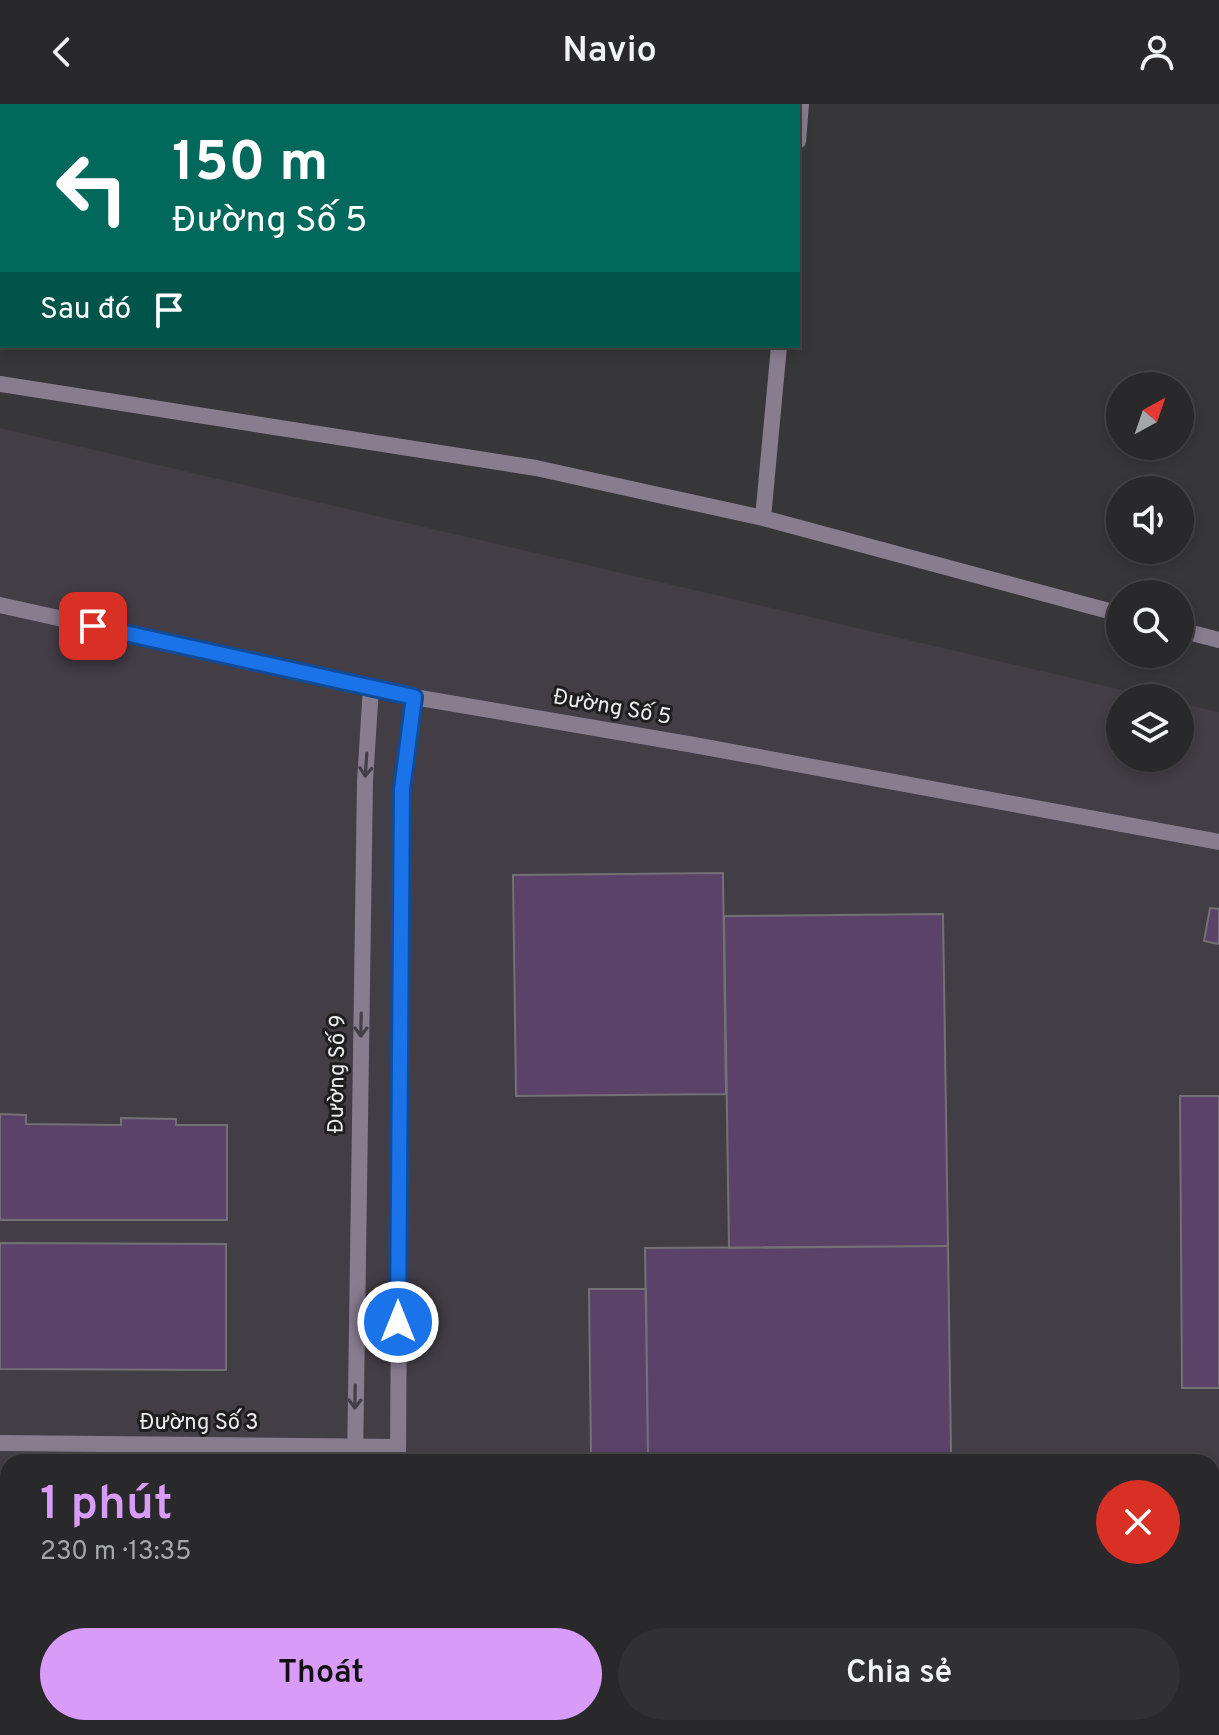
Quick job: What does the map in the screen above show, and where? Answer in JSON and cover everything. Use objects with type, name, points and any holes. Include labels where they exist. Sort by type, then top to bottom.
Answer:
[{"type":"street","points":[[763,518],[779,348]]},
{"type":"street","points":[[0,384],[536,468],[763,518],[1106,610]]},
{"type":"street","name":"Đường Số 5","points":[[0,605],[414,697],[1219,842]]},
{"type":"street","points":[[1194,634],[1219,640]]},
{"type":"street","name":"Đường Số 9","points":[[355,1454],[365,781],[371,687]]},
{"type":"street","points":[[398,1454],[402,789],[414,697]]},
{"type":"street","name":"Đường Số 3","points":[[0,1443],[398,1454]]},
{"type":"shaded area","points":[[0,428],[1106,686],[1106,772],[1194,772],[1194,706],[1219,712],[1219,1454],[0,1454]]},
{"type":"building","points":[[723,873],[726,1094],[516,1096],[513,875]]},
{"type":"building","points":[[1210,908],[1219,909],[1219,944],[1204,941]]},
{"type":"building","points":[[943,914],[948,1246],[729,1248],[724,916]]},
{"type":"building","points":[[1180,1096],[1219,1096],[1219,1388],[1182,1388]]},
{"type":"building","points":[[0,1114],[26,1115],[26,1124],[121,1125],[121,1118],[176,1119],[176,1125],[227,1125],[227,1220],[0,1220]]},
{"type":"building","points":[[0,1243],[226,1244],[226,1370],[0,1369]]},
{"type":"building","points":[[948,1246],[951,1453],[648,1454],[645,1248]]},
{"type":"building","points":[[589,1289],[646,1289],[648,1454],[591,1454]]},
{"type":"route","points":[[93,626],[414,697],[402,789],[398,1322]]}]
